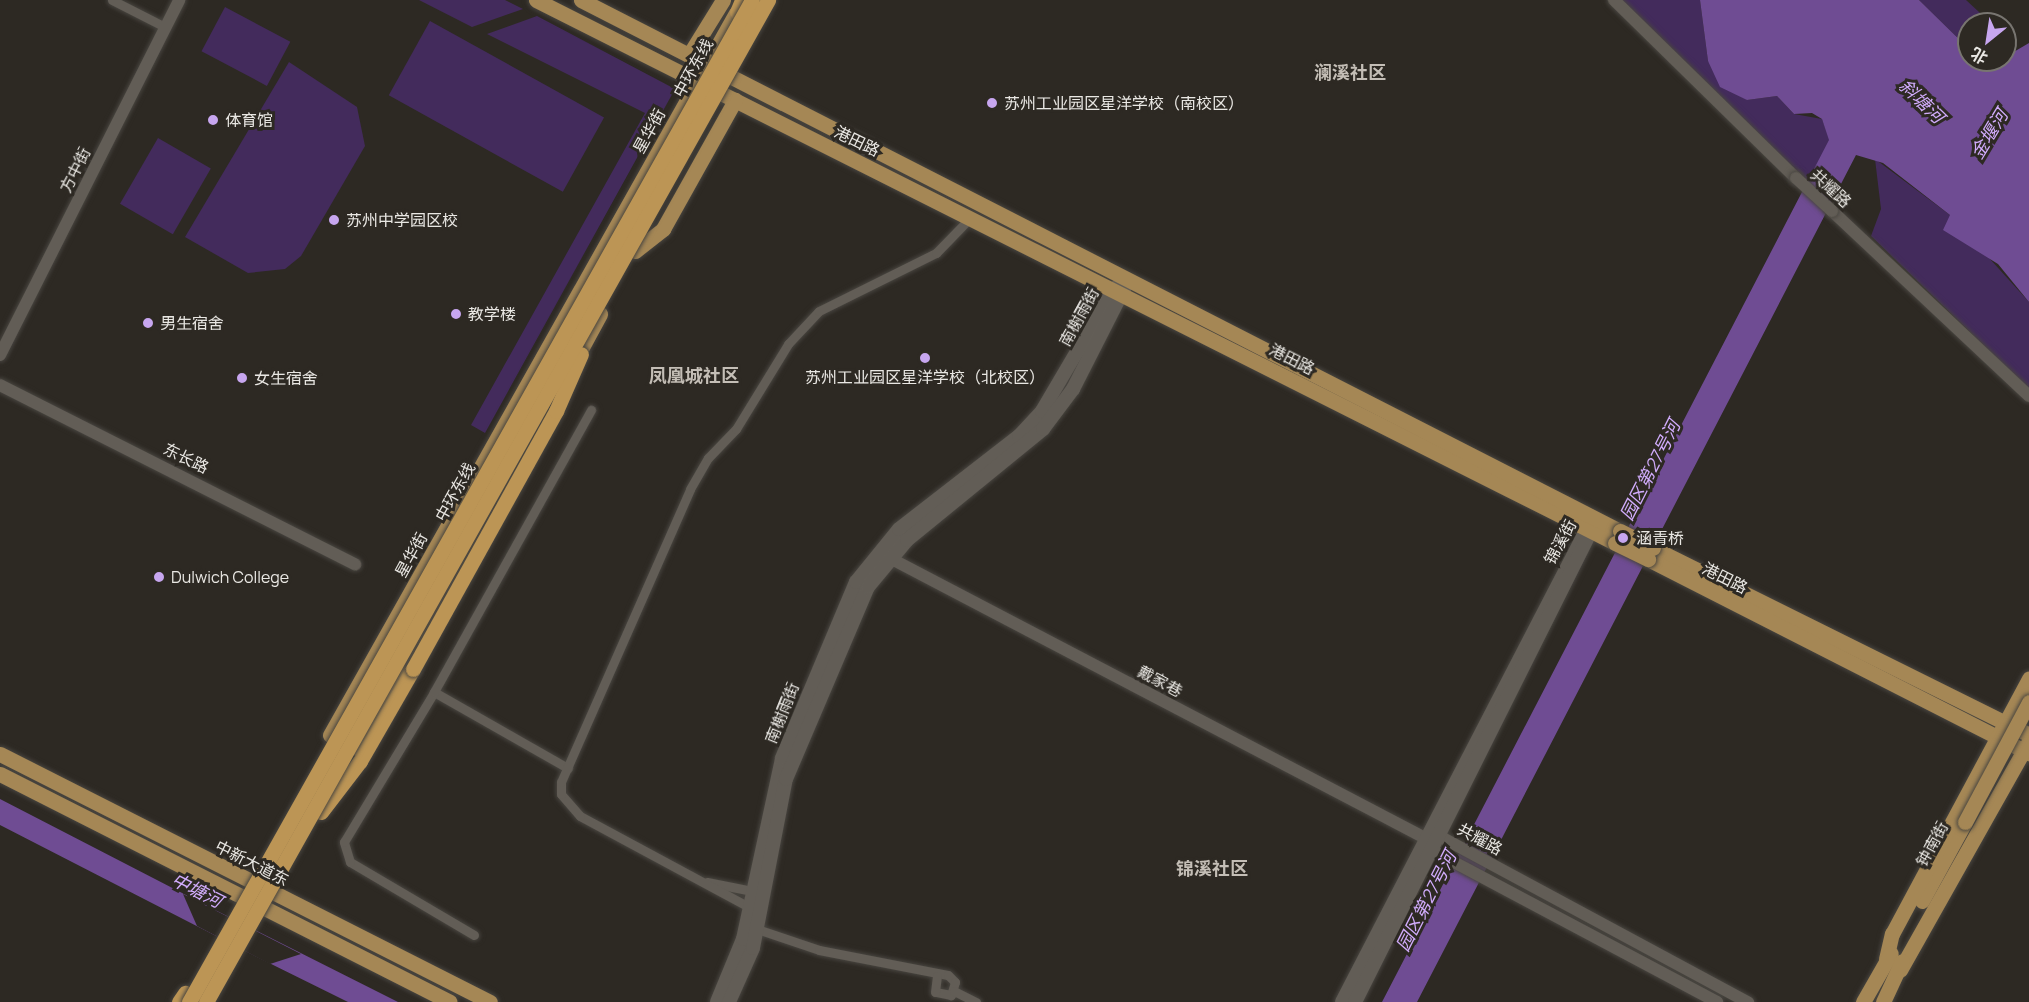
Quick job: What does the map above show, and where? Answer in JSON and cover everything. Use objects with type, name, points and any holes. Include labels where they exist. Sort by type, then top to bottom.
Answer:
[{"type":"highway","name":"中环东线","points":[[183,1000],[752,0]]},
{"type":"highway","name":"中环东线","points":[[206,1002],[615,277],[756,20],[772,0]]},
{"type":"highway","points":[[321,812],[360,761],[556,411],[615,277]]},
{"type":"main road","name":"港田路","points":[[536,0],[971,217],[1121,287]]},
{"type":"main road","name":"港田路","points":[[581,0],[689,55],[1121,287],[1591,526],[1618,537],[1998,737],[2027,748]]},
{"type":"main road","points":[[689,55],[723,0]]},
{"type":"main road","points":[[214,1002],[635,251],[663,229],[729,97],[731,79],[772,0]]},
{"type":"main road","name":"星华街","points":[[183,1000],[741,4]]},
{"type":"main road","name":"南榭雨街","points":[[717,1002],[736,962],[773,784],[792,728],[856,582],[1042,411],[1121,287]]},
{"type":"main road","name":"锦溪街","points":[[1355,1002],[1591,526]]},
{"type":"main road","name":"港田路","points":[[1650,554],[2029,735]]},
{"type":"main road","name":"南榭雨街","points":[[729,1002],[757,929],[797,749],[856,611],[884,555]]},
{"type":"main road","points":[[1886,959],[1892,934],[2029,678]]},
{"type":"main road","name":"钟南街","points":[[1883,1002],[1900,970],[1904,952],[2029,702]]},
{"type":"main road","name":"钟南街","points":[[1863,1002],[1886,959],[2029,724]]},
{"type":"main road","points":[[1900,970],[2027,748]]},
{"type":"main road","name":"中新大道东","points":[[0,754],[248,882],[490,1002]]},
{"type":"main road","points":[[0,774],[450,1002]]},
{"type":"main road","name":"锦溪街","points":[[1342,1002],[1434,842]]},
{"type":"street","points":[[112,0],[165,27]]},
{"type":"street","name":"方中街","points":[[0,355],[179,0]]},
{"type":"street","name":"共耀路","points":[[1614,0],[1796,178],[2029,396]]},
{"type":"street","points":[[749,907],[707,882],[580,816],[561,794],[568,768],[690,489],[708,458],[736,429],[788,344],[819,311],[936,253],[971,217]]},
{"type":"street","name":"东长路","points":[[0,385],[355,564]]},
{"type":"street","points":[[474,935],[350,862],[342,849],[434,692],[591,410]]},
{"type":"street","name":"戴家巷","points":[[884,555],[1434,842]]},
{"type":"street","points":[[434,692],[568,768]]},
{"type":"street","name":"共耀路","points":[[1434,842],[1461,848],[1748,1002]]},
{"type":"street","name":"共耀路","points":[[1434,842],[1453,861],[1717,1002]]},
{"type":"street","points":[[707,882],[752,891]]},
{"type":"street","points":[[757,929],[819,950],[937,976],[951,976],[954,991]]},
{"type":"street","points":[[937,976],[933,986],[937,995],[954,991],[976,1002]]},
{"type":"shaded area","points":[[419,0],[505,0],[523,9],[472,27]]},
{"type":"shaded area","points":[[1613,0],[1700,0],[1708,61],[1747,100],[1777,96],[1794,114],[1822,119],[1830,140],[1807,184]]},
{"type":"shaded area","points":[[1919,0],[1966,0],[1979,12],[1957,12],[1957,37]]},
{"type":"shaded area","points":[[225,7],[290,42],[267,86],[202,51]]},
{"type":"shaded area","points":[[537,16],[675,89],[485,433],[471,425],[645,113],[487,34]]},
{"type":"shaded area","points":[[430,21],[604,117],[563,192],[389,95]]},
{"type":"shaded area","points":[[289,62],[357,107],[365,146],[301,256],[285,269],[248,273],[185,237]]},
{"type":"shaded area","points":[[158,138],[211,168],[173,234],[120,204]]},
{"type":"shaded area","points":[[1875,159],[1950,215],[2029,302],[2029,389],[1871,236],[1881,209]]},
{"type":"water","points":[[1700,0],[1919,0],[1957,37],[1957,72],[2017,72],[2017,50],[2029,43],[2029,302],[1998,264],[1943,230],[1950,215],[1883,163],[1856,155],[1417,1002],[1382,1002],[1829,140],[1822,119],[1812,113],[1794,114],[1777,96],[1747,100],[1720,87],[1708,61]]},
{"type":"water","points":[[0,799],[398,1002],[348,1002],[257,957],[0,825]]},
{"type":"pier","points":[[183,894],[301,954],[270,964],[197,926]]},
{"type":"place","name":"苏州工业园区星洋学校（南校区）","points":[[992,103]]},
{"type":"place","name":"体育馆","points":[[213,120]]},
{"type":"place","name":"苏州中学园区校","points":[[334,220]]},
{"type":"place","name":"教学楼","points":[[456,314]]},
{"type":"place","name":"男生宿舍","points":[[148,323]]},
{"type":"place","name":"苏州工业园区星洋学校（北校区）","points":[[925,358]]},
{"type":"place","name":"女生宿舍","points":[[242,378]]},
{"type":"place","name":"涵青桥","points":[[1623,538]]},
{"type":"place","name":"Dulwich College","points":[[159,577]]},
{"type":"district","name":"澜溪社区","points":[[1350,72]]},
{"type":"district","name":"凤凰城社区","points":[[694,375]]},
{"type":"district","name":"锦溪社区","points":[[1212,868]]},
{"type":"water label","name":"斜塘河","points":[[1922,101]]},
{"type":"water label","name":"金堰河","points":[[1989,134]]},
{"type":"water label","name":"园区第27号河","points":[[1650,470]]},
{"type":"water label","name":"中塘河","points":[[197,890]]},
{"type":"water label","name":"园区第27号河","points":[[1426,901]]}]
